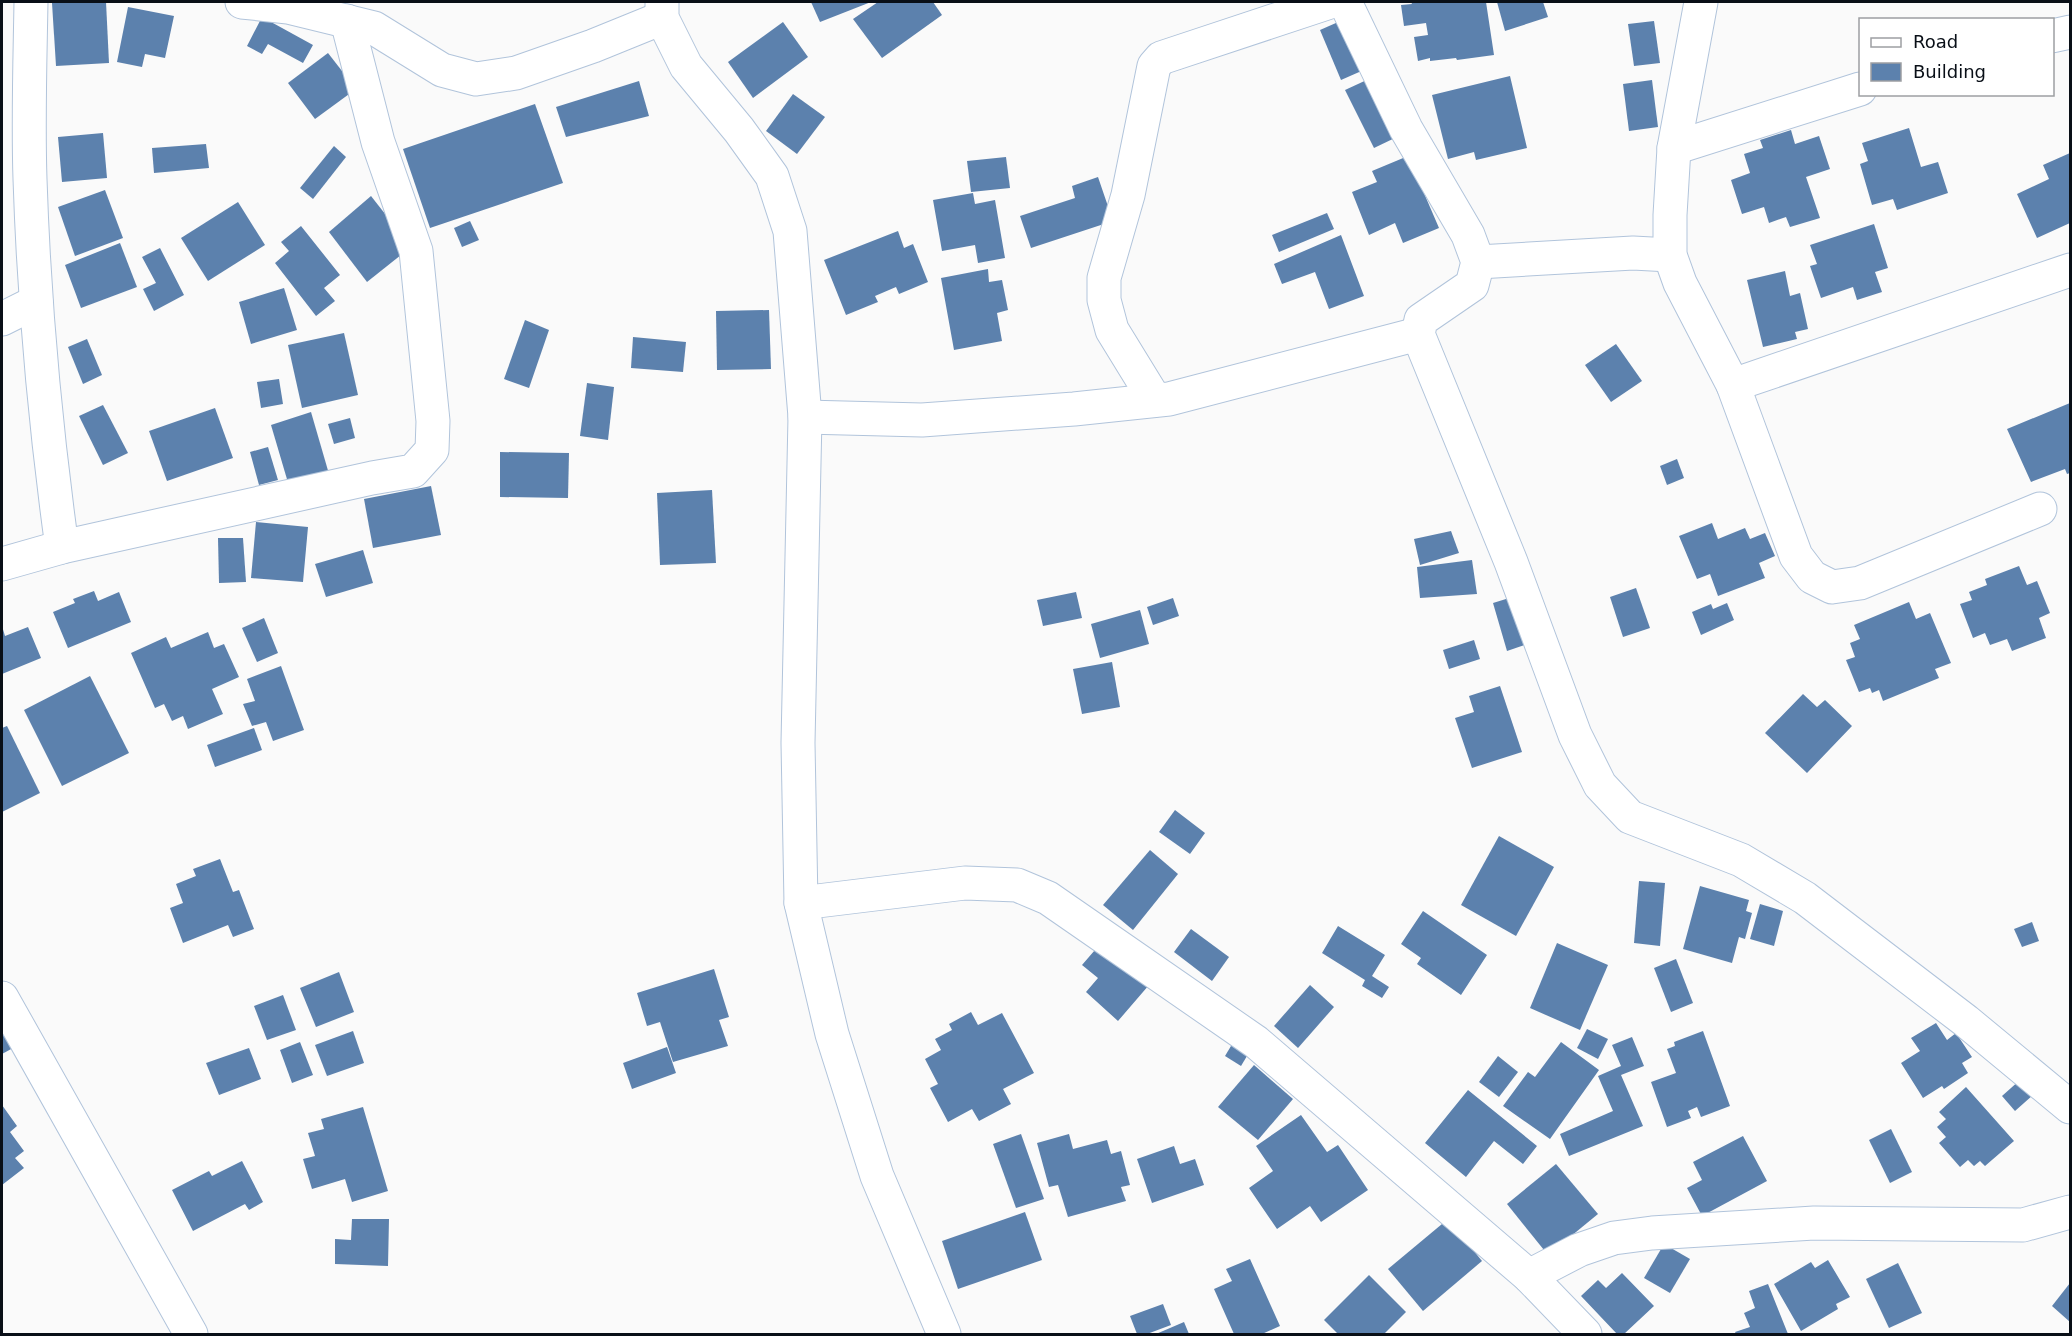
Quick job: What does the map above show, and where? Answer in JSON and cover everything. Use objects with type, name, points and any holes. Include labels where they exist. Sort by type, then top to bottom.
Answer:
[{"type":"street","points":[[31,2],[29,177],[36,302],[47,434],[62,546]]},
{"type":"street","points":[[242,2],[288,6],[374,28],[442,70],[476,79],[516,74],[593,46],[662,10],[686,66],[739,130],[772,176],[790,231],[805,417],[798,743],[801,903],[832,1034],[877,1176],[944,1335]]},
{"type":"street","points":[[1155,400],[1112,330],[1104,300],[1104,278],[1128,195],[1154,66],[1161,58],[1330,2]]},
{"type":"street","points":[[1345,2],[1406,129],[1468,235],[1478,262],[1472,285],[1421,320],[1418,334],[1511,562],[1575,735],[1600,785],[1630,817],[1741,860],[1805,898],[1966,1021],[2070,1107]]},
{"type":"street","points":[[1701,2],[1674,148],[1670,255],[1680,283],[1733,385],[1796,556],[1812,577],[1832,587],[1860,583],[2040,509]]},
{"type":"street","points":[[2,564],[62,546],[413,471],[432,450],[433,421],[416,251],[378,142],[347,21]]},
{"type":"street","points":[[2054,36],[2070,32]]},
{"type":"street","points":[[1674,148],[1859,89]]},
{"type":"street","points":[[1478,262],[1633,253],[1670,255]]},
{"type":"street","points":[[1733,385],[2070,270]]},
{"type":"street","points":[[2,319],[36,302]]},
{"type":"street","points":[[805,417],[922,420],[1074,409],[1169,399],[1418,334]]},
{"type":"street","points":[[801,903],[965,883],[1017,885],[1048,898],[1256,1042],[1529,1276],[1585,1335]]},
{"type":"street","points":[[2,998],[191,1335]]},
{"type":"street","points":[[1529,1276],[1587,1247],[1614,1238],[1652,1233],[1814,1223],[2023,1225],[2070,1212]]},
{"type":"building","points":[[106,2],[109,63],[56,66],[52,3]]},
{"type":"building","points":[[811,2],[871,2],[820,22]]},
{"type":"building","points":[[878,2],[933,2],[942,15],[882,58],[853,19]]},
{"type":"building","points":[[1411,2],[1486,2],[1494,55],[1457,60],[1456,58],[1430,61],[1430,58],[1418,61],[1414,37],[1428,35],[1426,23],[1404,26],[1401,5],[1412,4]]},
{"type":"building","points":[[1497,2],[1543,2],[1548,17],[1505,31]]},
{"type":"building","points":[[128,7],[174,16],[165,58],[145,54],[142,67],[117,62]]},
{"type":"building","points":[[262,17],[313,45],[303,63],[268,44],[262,54],[247,46]]},
{"type":"building","points":[[1345,19],[1366,69],[1341,80],[1320,30]]},
{"type":"building","points":[[1654,21],[1660,63],[1634,66],[1628,24]]},
{"type":"building","points":[[783,22],[808,57],[753,98],[728,62]]},
{"type":"building","points":[[328,53],[356,89],[315,119],[288,83]]},
{"type":"building","points":[[1510,76],[1527,148],[1476,160],[1474,152],[1448,159],[1432,95]]},
{"type":"building","points":[[1371,78],[1399,136],[1374,148],[1345,90]]},
{"type":"building","points":[[1652,80],[1658,127],[1629,131],[1623,84]]},
{"type":"building","points":[[639,81],[649,116],[566,137],[556,107]]},
{"type":"building","points":[[793,94],[825,117],[797,154],[766,131]]},
{"type":"building","points":[[535,104],[563,183],[430,228],[403,149]]},
{"type":"building","points":[[1909,128],[1921,167],[1938,162],[1948,193],[1897,210],[1893,199],[1872,205],[1860,164],[1868,161],[1862,143]]},
{"type":"building","points":[[1791,130],[1795,144],[1819,136],[1830,169],[1806,177],[1820,218],[1790,227],[1786,217],[1769,223],[1764,207],[1742,214],[1731,180],[1750,173],[1744,154],[1763,148],[1760,140]]},
{"type":"building","points":[[103,133],[107,178],[62,182],[58,137]]},
{"type":"building","points":[[206,144],[209,168],[154,173],[152,148]]},
{"type":"building","points":[[334,146],[346,157],[313,199],[300,188]]},
{"type":"building","points":[[2070,153],[2070,223],[2037,238],[2017,194],[2049,179],[2043,165]]},
{"type":"building","points":[[1408,156],[1439,228],[1403,243],[1395,223],[1369,235],[1352,192],[1377,182],[1372,171]]},
{"type":"building","points":[[1006,157],[1010,188],[971,192],[967,161]]},
{"type":"building","points":[[1098,177],[1113,221],[1031,248],[1020,216],[1075,198],[1072,186]]},
{"type":"building","points":[[105,190],[123,238],[75,256],[58,207]]},
{"type":"building","points":[[973,193],[975,204],[995,200],[1005,258],[978,263],[975,245],[942,251],[933,200]]},
{"type":"building","points":[[371,196],[411,247],[367,282],[329,232]]},
{"type":"building","points":[[238,202],[265,245],[208,281],[181,238]]},
{"type":"building","points":[[1327,213],[1334,229],[1279,252],[1272,235]]},
{"type":"building","points":[[470,221],[479,240],[462,247],[454,228]]},
{"type":"building","points":[[1874,224],[1888,268],[1875,272],[1882,292],[1857,300],[1853,287],[1821,298],[1810,266],[1817,264],[1810,245]]},
{"type":"building","points":[[301,226],[340,275],[324,288],[335,301],[316,316],[275,263],[289,251],[281,242]]},
{"type":"building","points":[[898,231],[904,248],[913,244],[928,282],[899,294],[896,287],[875,296],[878,302],[846,315],[824,260]]},
{"type":"building","points":[[1341,235],[1364,296],[1329,309],[1315,272],[1282,284],[1274,264]]},
{"type":"building","points":[[120,243],[137,287],[81,308],[65,265]]},
{"type":"building","points":[[160,248],[184,295],[154,311],[143,289],[156,283],[142,257]]},
{"type":"building","points":[[988,269],[989,282],[1002,280],[1008,310],[997,313],[1002,341],[954,350],[941,278]]},
{"type":"building","points":[[1785,271],[1790,296],[1800,293],[1808,329],[1795,332],[1797,339],[1763,347],[1747,280]]},
{"type":"building","points":[[284,288],[297,330],[251,344],[239,302]]},
{"type":"building","points":[[769,310],[771,369],[717,370],[716,311]]},
{"type":"building","points":[[525,320],[549,330],[529,388],[504,379]]},
{"type":"building","points":[[344,333],[358,395],[302,408],[288,345]]},
{"type":"building","points":[[633,337],[686,342],[683,372],[631,368]]},
{"type":"building","points":[[87,339],[102,375],[83,384],[68,347]]},
{"type":"building","points":[[1616,344],[1642,381],[1611,402],[1585,365]]},
{"type":"building","points":[[279,379],[283,404],[261,408],[257,382]]},
{"type":"building","points":[[587,383],[614,387],[608,440],[580,436]]},
{"type":"building","points":[[2070,403],[2070,473],[2067,474],[2065,469],[2031,482],[2007,429]]},
{"type":"building","points":[[103,405],[128,453],[103,465],[79,416]]},
{"type":"building","points":[[215,408],[233,458],[167,481],[149,431]]},
{"type":"building","points":[[311,412],[329,474],[289,486],[271,425]]},
{"type":"building","points":[[350,418],[355,438],[334,444],[328,424]]},
{"type":"building","points":[[268,447],[278,480],[259,485],[250,452]]},
{"type":"building","points":[[500,452],[569,453],[568,498],[500,497]]},
{"type":"building","points":[[1677,459],[1684,478],[1667,485],[1660,466]]},
{"type":"building","points":[[431,486],[441,535],[373,548],[364,499]]},
{"type":"building","points":[[712,490],[716,563],[660,565],[657,493]]},
{"type":"building","points":[[256,522],[308,527],[303,582],[251,578]]},
{"type":"building","points":[[1712,523],[1718,539],[1745,528],[1750,539],[1765,533],[1775,556],[1759,563],[1765,578],[1718,596],[1710,574],[1697,579],[1679,536]]},
{"type":"building","points":[[1451,531],[1459,553],[1420,565],[1414,539]]},
{"type":"building","points":[[218,538],[243,538],[246,582],[219,583]]},
{"type":"building","points":[[363,550],[373,583],[326,597],[315,564]]},
{"type":"building","points":[[1472,560],[1477,594],[1420,598],[1417,567]]},
{"type":"building","points":[[2019,566],[2027,585],[2037,581],[2050,613],[2039,618],[2046,638],[2012,651],[2007,639],[1990,645],[1985,633],[1973,638],[1960,604],[1972,600],[1969,592],[1987,585],[1985,579]]},
{"type":"building","points":[[1636,588],[1650,628],[1623,637],[1610,597]]},
{"type":"building","points":[[94,591],[98,601],[119,592],[131,622],[68,648],[53,612],[75,603],[73,599]]},
{"type":"building","points":[[1076,592],[1082,618],[1043,626],[1037,600]]},
{"type":"building","points":[[1519,595],[1533,642],[1507,651],[1493,603]]},
{"type":"building","points":[[1173,598],[1179,616],[1153,625],[1147,607]]},
{"type":"building","points":[[1909,602],[1916,619],[1930,613],[1951,663],[1935,669],[1939,678],[1883,701],[1879,690],[1872,693],[1870,688],[1859,692],[1846,660],[1855,657],[1850,643],[1860,639],[1854,625]]},
{"type":"building","points":[[1727,603],[1734,620],[1701,635],[1692,612],[1711,604],[1713,609]]},
{"type":"building","points":[[1140,610],[1149,644],[1100,658],[1091,624]]},
{"type":"building","points":[[264,618],[278,653],[257,662],[242,628]]},
{"type":"building","points":[[2,626],[5,636],[28,627],[41,658],[2,674]]},
{"type":"building","points":[[208,632],[214,648],[224,644],[239,677],[212,689],[223,714],[188,729],[183,716],[172,721],[164,704],[155,708],[131,653],[166,637],[171,648]]},
{"type":"building","points":[[1474,640],[1480,659],[1449,669],[1443,650]]},
{"type":"building","points":[[1112,662],[1120,707],[1082,714],[1073,669]]},
{"type":"building","points":[[281,666],[304,730],[273,741],[266,722],[252,726],[243,704],[255,701],[247,679]]},
{"type":"building","points":[[90,676],[129,753],[62,786],[24,710]]},
{"type":"building","points":[[1500,686],[1522,752],[1472,768],[1455,718],[1474,712],[1469,696]]},
{"type":"building","points":[[1803,694],[1817,707],[1825,700],[1852,726],[1807,773],[1765,733]]},
{"type":"building","points":[[7,726],[40,793],[2,812],[2,728]]},
{"type":"building","points":[[254,728],[262,750],[215,767],[207,745]]},
{"type":"building","points":[[1175,810],[1205,833],[1190,854],[1159,832]]},
{"type":"building","points":[[1499,836],[1554,867],[1516,936],[1461,905]]},
{"type":"building","points":[[1150,850],[1178,874],[1133,930],[1103,905]]},
{"type":"building","points":[[220,859],[233,892],[239,890],[254,929],[233,937],[228,925],[183,943],[170,908],[183,903],[176,884],[196,876],[193,869]]},
{"type":"building","points":[[1639,881],[1665,883],[1660,946],[1634,943]]},
{"type":"building","points":[[1700,886],[1749,900],[1746,911],[1752,913],[1745,939],[1739,937],[1732,963],[1683,949]]},
{"type":"building","points":[[1760,904],[1783,911],[1774,946],[1750,939]]},
{"type":"building","points":[[1423,911],[1487,955],[1461,995],[1417,964],[1421,958],[1401,944]]},
{"type":"building","points":[[2032,922],[2039,941],[2022,947],[2014,929]]},
{"type":"building","points":[[1338,926],[1385,955],[1372,976],[1389,987],[1382,998],[1362,986],[1365,980],[1322,953]]},
{"type":"building","points":[[1191,929],[1229,957],[1212,981],[1174,952]]},
{"type":"building","points":[[1101,943],[1149,985],[1118,1021],[1086,992],[1098,978],[1082,965]]},
{"type":"building","points":[[1557,943],[1608,965],[1580,1030],[1530,1008]]},
{"type":"building","points":[[1676,959],[1693,1003],[1671,1012],[1654,968]]},
{"type":"building","points":[[714,969],[729,1017],[719,1020],[728,1046],[673,1062],[660,1022],[647,1026],[637,993]]},
{"type":"building","points":[[339,972],[354,1012],[316,1027],[300,988]]},
{"type":"building","points":[[1310,985],[1334,1007],[1298,1048],[1274,1026]]},
{"type":"building","points":[[283,995],[296,1030],[267,1040],[254,1006]]},
{"type":"building","points":[[971,1012],[978,1025],[1002,1013],[1034,1073],[1003,1089],[1011,1104],[979,1121],[972,1109],[948,1122],[930,1088],[938,1084],[925,1059],[941,1050],[935,1039],[952,1030],[949,1024]]},
{"type":"building","points":[[1936,1023],[1947,1040],[1956,1033],[1972,1057],[1962,1063],[1968,1073],[1944,1089],[1942,1086],[1923,1098],[1901,1063],[1920,1051],[1911,1038]]},
{"type":"building","points":[[2,1028],[13,1048],[2,1054]]},
{"type":"building","points":[[1587,1029],[1608,1039],[1598,1059],[1577,1048]]},
{"type":"building","points":[[353,1031],[364,1063],[327,1076],[315,1045]]},
{"type":"building","points":[[1703,1031],[1730,1106],[1701,1117],[1697,1107],[1688,1111],[1691,1118],[1667,1127],[1651,1082],[1676,1073],[1667,1049],[1675,1046],[1674,1042]]},
{"type":"building","points":[[1632,1037],[1644,1066],[1621,1075],[1643,1126],[1569,1156],[1560,1134],[1613,1111],[1598,1076],[1621,1066],[1612,1045]]},
{"type":"building","points":[[1234,1041],[1250,1051],[1241,1066],[1225,1056]]},
{"type":"building","points":[[300,1042],[313,1075],[292,1083],[280,1050]]},
{"type":"building","points":[[1561,1042],[1599,1070],[1550,1139],[1503,1106],[1528,1072],[1535,1077]]},
{"type":"building","points":[[667,1047],[676,1073],[632,1089],[623,1063]]},
{"type":"building","points":[[249,1048],[261,1079],[219,1095],[206,1063]]},
{"type":"building","points":[[1498,1056],[1518,1072],[1499,1097],[1479,1082]]},
{"type":"building","points":[[1254,1065],[1293,1099],[1258,1140],[1218,1107]]},
{"type":"building","points":[[2020,1080],[2033,1095],[2015,1111],[2002,1096]]},
{"type":"building","points":[[1966,1087],[2014,1141],[1985,1166],[1980,1161],[1974,1166],[1968,1160],[1960,1167],[1939,1143],[1946,1137],[1937,1127],[1946,1119],[1939,1112]]},
{"type":"building","points":[[1468,1090],[1537,1146],[1523,1164],[1494,1141],[1466,1177],[1425,1143]]},
{"type":"building","points":[[2,1105],[17,1126],[10,1132],[24,1151],[15,1158],[24,1168],[2,1185]]},
{"type":"building","points":[[363,1107],[388,1191],[352,1202],[345,1179],[312,1189],[303,1159],[315,1156],[308,1133],[324,1129],[321,1119]]},
{"type":"building","points":[[1301,1115],[1327,1152],[1338,1145],[1368,1190],[1321,1222],[1310,1206],[1277,1229],[1249,1188],[1273,1171],[1256,1146]]},
{"type":"building","points":[[1891,1129],[1912,1172],[1890,1183],[1869,1140]]},
{"type":"building","points":[[1021,1134],[1044,1199],[1016,1208],[993,1144]]},
{"type":"building","points":[[1069,1134],[1073,1149],[1107,1140],[1111,1154],[1121,1151],[1130,1185],[1121,1187],[1126,1201],[1068,1217],[1058,1185],[1049,1187],[1037,1143]]},
{"type":"building","points":[[1743,1136],[1767,1181],[1702,1216],[1687,1188],[1702,1180],[1693,1162]]},
{"type":"building","points":[[1174,1146],[1180,1164],[1195,1159],[1204,1185],[1152,1203],[1137,1159]]},
{"type":"building","points":[[242,1161],[263,1202],[249,1210],[245,1204],[193,1231],[172,1190],[209,1171],[212,1176]]},
{"type":"building","points":[[1556,1164],[1598,1214],[1548,1255],[1507,1204]]},
{"type":"building","points":[[1025,1212],[1042,1260],[958,1289],[942,1241]]},
{"type":"building","points":[[352,1219],[389,1219],[388,1266],[335,1264],[335,1239],[351,1240]]},
{"type":"building","points":[[1448,1219],[1482,1261],[1423,1311],[1388,1269]]},
{"type":"building","points":[[1664,1244],[1690,1259],[1670,1293],[1644,1278]]},
{"type":"building","points":[[1250,1259],[1280,1326],[1262,1334],[1234,1334],[1214,1289],[1232,1281],[1226,1269]]},
{"type":"building","points":[[1828,1260],[1850,1297],[1836,1304],[1838,1309],[1801,1331],[1774,1284],[1811,1262],[1815,1268]]},
{"type":"building","points":[[1898,1263],[1922,1313],[1889,1328],[1866,1279]]},
{"type":"building","points":[[1622,1273],[1654,1306],[1624,1334],[1617,1334],[1581,1296],[1598,1280],[1606,1288]]},
{"type":"building","points":[[1369,1275],[1406,1312],[1384,1334],[1338,1334],[1324,1320]]},
{"type":"building","points":[[2070,1283],[2070,1322],[2052,1306]]},
{"type":"building","points":[[1768,1284],[1788,1334],[1736,1334],[1735,1332],[1750,1327],[1744,1313],[1755,1308],[1749,1291]]},
{"type":"building","points":[[1163,1304],[1171,1325],[1147,1334],[1137,1334],[1130,1316]]},
{"type":"building","points":[[1184,1322],[1189,1334],[1156,1334]]}]
